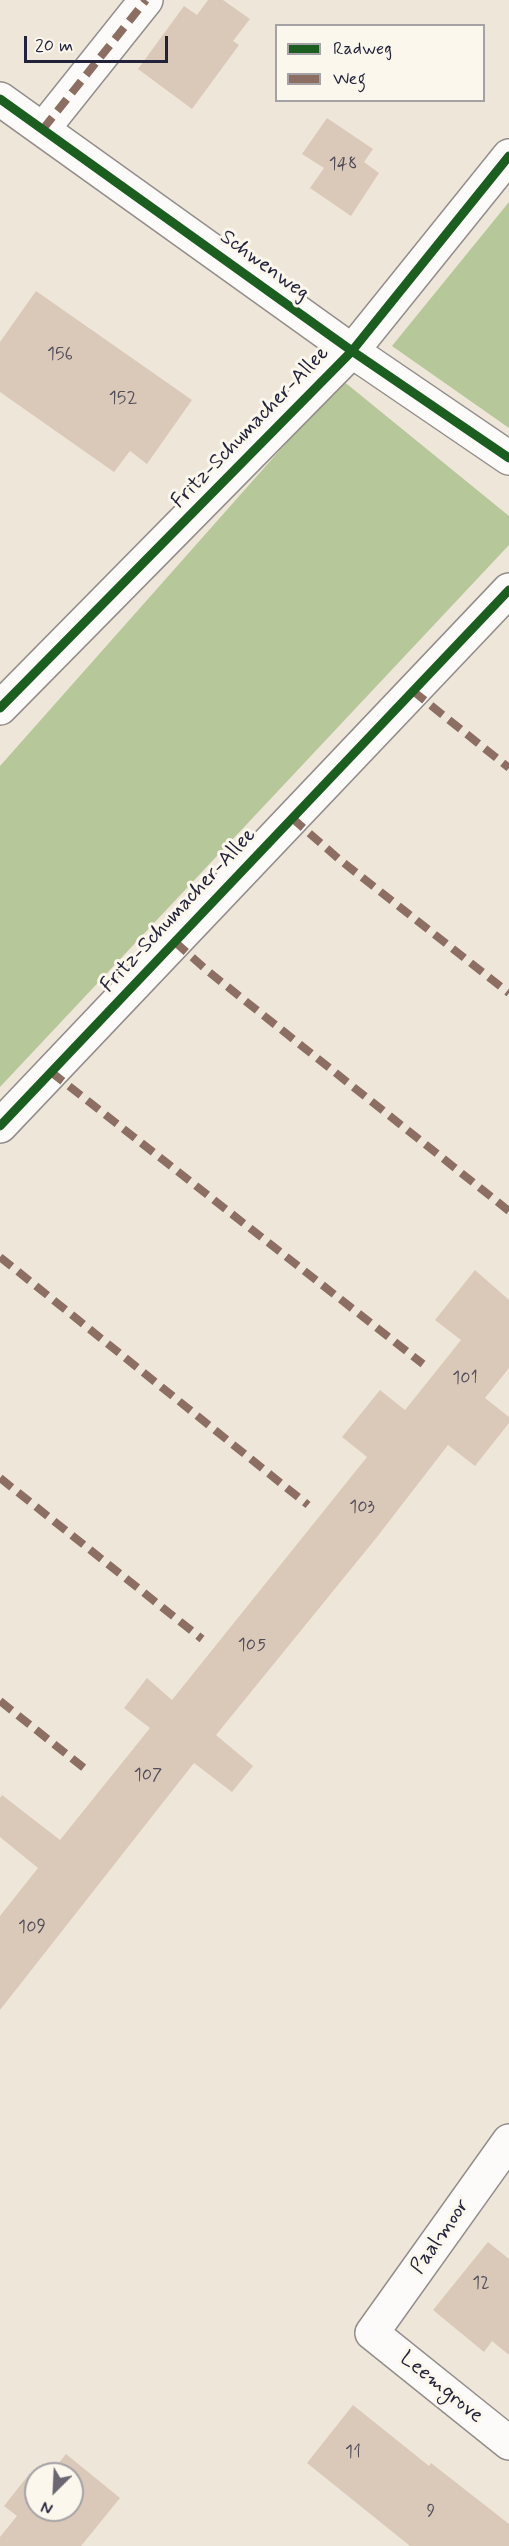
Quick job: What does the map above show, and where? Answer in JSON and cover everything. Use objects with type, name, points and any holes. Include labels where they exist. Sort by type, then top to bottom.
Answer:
[{"type":"street","points":[[43,129],[146,0]]},
{"type":"street","name":"Schwenweg","points":[[0,99],[352,351],[509,458]]},
{"type":"street","name":"Fritz-Schumacher-Allee","points":[[0,708],[352,351],[509,156]]},
{"type":"street","name":"Fritz-Schumacher-Allee","points":[[0,1126],[507,595]]},
{"type":"street","name":"Paalmoor","points":[[372,2333],[509,2141]]},
{"type":"street","name":"Leemgrove","points":[[372,2333],[509,2443]]},
{"type":"green space","points":[[509,202],[509,428],[392,346]]},
{"type":"green space","points":[[342,380],[509,516],[509,545],[0,1087],[0,766]]},
{"type":"building","points":[[208,0],[223,0],[250,19],[233,41],[239,45],[192,109],[138,69],[184,6],[197,15]]},
{"type":"building","points":[[327,118],[373,149],[364,162],[379,173],[351,216],[310,188],[324,168],[302,154]]},
{"type":"building","points":[[36,291],[192,400],[147,464],[130,451],[114,472],[0,392],[0,342]]},
{"type":"building","points":[[475,1270],[509,1300],[509,1368],[485,1398],[509,1417],[509,1423],[475,1466],[448,1445],[377,1537],[216,1735],[253,1766],[232,1792],[194,1763],[0,2010],[0,1916],[38,1868],[0,1837],[0,1798],[2,1795],[60,1840],[150,1728],[124,1708],[147,1678],[172,1700],[367,1457],[342,1437],[380,1390],[405,1410],[461,1340],[435,1320]]},
{"type":"building","points":[[488,2242],[509,2259],[509,2355],[492,2341],[484,2352],[433,2310]]},
{"type":"building","points":[[353,2405],[429,2466],[431,2463],[509,2524],[509,2546],[410,2546],[307,2463]]},
{"type":"building","points":[[66,2454],[76,2462],[60,2462]]},
{"type":"building","points":[[84,2469],[120,2498],[81,2546],[0,2546],[0,2537],[17,2516],[4,2506],[24,2481],[24,2522],[84,2522]]},
{"type":"marked path","points":[[43,129],[146,0]]},
{"type":"marked path","points":[[413,691],[509,768]]},
{"type":"marked path","points":[[292,818],[340,860],[509,993]]},
{"type":"marked path","points":[[175,942],[209,972],[509,1211]]},
{"type":"marked path","points":[[51,1072],[423,1364]]},
{"type":"marked path","points":[[0,1257],[308,1505]]},
{"type":"marked path","points":[[0,1478],[202,1639]]},
{"type":"marked path","points":[[0,1701],[89,1772]]},
{"type":"cycle path","points":[[0,99],[352,351],[509,458]]},
{"type":"cycle path","points":[[0,708],[352,351],[509,156]]},
{"type":"cycle path","points":[[0,1126],[509,590]]}]
